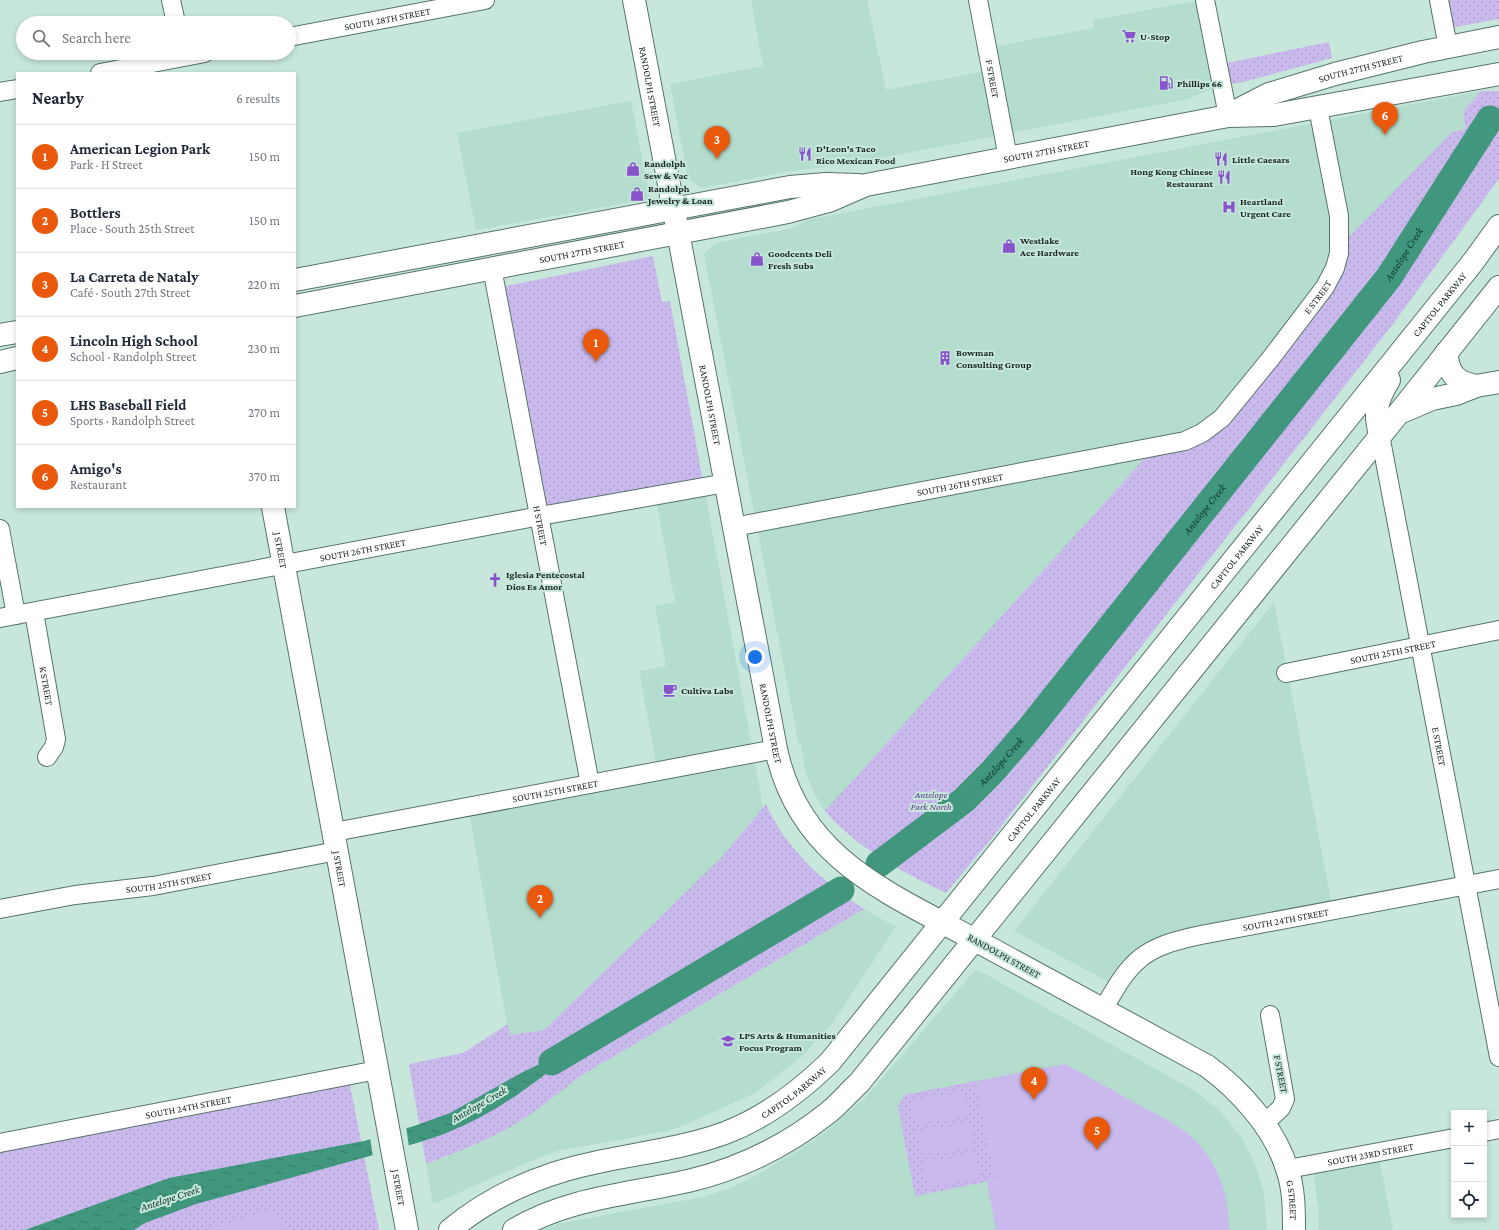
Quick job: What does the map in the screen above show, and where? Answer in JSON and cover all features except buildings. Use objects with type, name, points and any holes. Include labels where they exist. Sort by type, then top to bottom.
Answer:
[{"type":"main road","name":"RANDOLPH STREET","points":[[634,0],[779,765],[790,794],[800,812],[823,844],[862,877],[1206,1066],[1224,1078],[1238,1091],[1264,1124],[1288,1169]]},
{"type":"main road","name":"SOUTH 27TH STREET","points":[[1228,116],[1269,94],[1385,61],[1499,37]]},
{"type":"main road","name":"SOUTH 27TH STREET","points":[[296,280],[790,187],[826,184],[866,185],[1228,116],[1274,115],[1499,74]]},
{"type":"main road","name":"SOUTH 27TH STREET","points":[[296,306],[678,234],[798,209],[829,201],[866,185]]},
{"type":"main road","name":"CAPITOL PARKWAY","points":[[450,1230],[489,1202],[543,1177],[596,1162],[695,1143],[744,1124],[784,1102],[806,1085],[830,1062],[943,922],[1437,307],[1499,226]]},
{"type":"main road","points":[[514,1230],[536,1219],[575,1205],[719,1172],[755,1158],[804,1130],[830,1111],[859,1083],[1499,287]]},
{"type":"main road","points":[[1380,435],[1376,414],[1380,394],[1437,307]]},
{"type":"main road","points":[[0,335],[16,332]]},
{"type":"main road","points":[[1446,353],[1449,368],[1456,379],[1464,384],[1476,386]]},
{"type":"main road","points":[[0,362],[16,358]]},
{"type":"main road","points":[[1399,413],[1432,399],[1456,394],[1476,386],[1499,382]]},
{"type":"main road","name":"J STREET","points":[[273,508],[407,1230]]},
{"type":"main road","name":"G STREET","points":[[1288,1169],[1294,1206],[1294,1230]]},
{"type":"street","points":[[171,0],[174,16]]},
{"type":"street","name":"SOUTH 28TH STREET","points":[[296,36],[485,0]]},
{"type":"street","name":"F STREET","points":[[978,0],[1008,158]]},
{"type":"street","points":[[1205,0],[1228,116]]},
{"type":"street","points":[[1445,1],[1448,47]]},
{"type":"street","points":[[107,72],[183,61]]},
{"type":"street","points":[[0,92],[16,89]]},
{"type":"street","name":"E STREET","points":[[1185,441],[1202,433],[1226,412],[1271,358],[1325,287],[1335,268],[1339,253],[1339,216],[1318,108]]},
{"type":"street","name":"H STREET","points":[[492,268],[590,784]]},
{"type":"street","name":"E STREET","points":[[1380,435],[1499,1056]]},
{"type":"street","name":"SOUTH 26TH STREET","points":[[734,527],[1185,441]]},
{"type":"street","name":"SOUTH 26TH STREET","points":[[17,615],[726,482]]},
{"type":"street","name":"K STREET","points":[[0,529],[17,615],[56,739],[54,747],[47,757]]},
{"type":"street","name":"SOUTH 25TH STREET","points":[[1286,673],[1499,630]]},
{"type":"street","name":"SOUTH 25TH STREET","points":[[0,909],[75,895],[160,885],[336,841],[590,784],[776,749]]},
{"type":"street","name":"SOUTH 24TH STREET","points":[[1103,1010],[1120,980],[1131,966],[1146,954],[1162,945],[1201,935],[1499,879]]},
{"type":"street","name":"F STREET","points":[[1264,1124],[1281,1108],[1285,1099],[1270,1015]]},
{"type":"street","name":"SOUTH 24TH STREET","points":[[0,1143],[377,1070]]},
{"type":"street","points":[[1487,1131],[1499,1129]]},
{"type":"street","name":"SOUTH 23RD STREET","points":[[1288,1169],[1451,1139]]},
{"type":"shaded area","points":[[751,0],[867,0],[886,90],[991,70],[987,48],[1094,28],[1093,20],[1202,0],[1222,85],[1188,99],[855,163],[785,172],[702,188],[688,179],[670,84],[763,66]]},
{"type":"shaded area","points":[[1481,91],[1463,112],[1466,129],[1339,253],[1222,418],[1155,447],[825,811],[815,795],[805,771],[801,743],[799,745],[704,254],[716,243],[792,228],[807,220]]},
{"type":"shaded area","points":[[631,101],[650,199],[476,230],[457,133]]},
{"type":"shaded area","points":[[704,487],[763,807],[721,858],[544,1030],[509,1035],[468,807],[658,772],[639,671],[666,666],[655,606],[675,602],[655,494]]},
{"type":"shaded area","points":[[1274,602],[1333,911],[1177,940],[1116,986],[1014,931]]},
{"type":"shaded area","name":"LPS Arts & Humanities Focus Program","points":[[864,909],[896,927],[832,1024],[800,1058],[755,1093],[668,1131],[557,1151],[433,1204],[426,1164],[469,1148],[502,1132],[540,1107],[579,1077]]},
{"type":"shaded area","points":[[976,969],[1195,1091],[1220,1111],[1242,1138],[1256,1166],[1264,1193],[1267,1230],[539,1230],[562,1223],[703,1197],[728,1189],[751,1178],[796,1152],[823,1134],[866,1097]]},
{"type":"shaded area","points":[[1378,1152],[1393,1230],[1319,1230],[1318,1206],[1312,1164]]},
{"type":"green space","points":[[1439,0],[1499,0],[1499,19],[1445,29]]},
{"type":"green space","points":[[1329,42],[1332,58],[1243,82],[1222,85],[1217,65]]},
{"type":"green space","name":"Antelope Park North","points":[[1481,91],[1499,91],[1499,179],[1393,324],[991,839],[946,893],[881,858],[838,825],[825,811],[1155,447],[1194,437],[1271,358],[1339,247],[1452,132],[1466,129],[1463,112]]},
{"type":"green space","points":[[653,256],[662,302],[670,301],[704,487],[540,516],[497,288]]},
{"type":"green space","points":[[766,804],[784,835],[807,863],[834,888],[864,909],[579,1077],[541,1106],[511,1126],[492,1137],[426,1164],[409,1064],[463,1053],[508,1024],[510,1035],[544,1030],[721,858]]},
{"type":"green space","points":[[1065,1064],[1169,1121],[1197,1142],[1213,1164],[1224,1190],[1229,1216],[1229,1230],[996,1230],[987,1182],[995,1180],[976,1081]]},
{"type":"green space","points":[[348,1075],[379,1230],[0,1230],[0,1143]]},
{"type":"green space","points":[[976,1081],[995,1180],[915,1196],[898,1107],[904,1095]]},
{"type":"green space","points":[[963,1091],[968,1115],[916,1125],[911,1101]]},
{"type":"green space","points":[[969,1122],[974,1146],[922,1156],[917,1132]]},
{"type":"green space","points":[[975,1153],[980,1177],[928,1187],[923,1163]]},
{"type":"green space","points":[[270,1211],[286,1230],[206,1230]]},
{"type":"water","points":[[583,1043],[537,1081],[521,1092],[487,1114],[447,1133],[417,1143],[196,1204],[145,1223],[134,1230],[25,1230],[169,1178],[364,1141],[414,1126],[450,1113],[521,1073]]},
{"type":"pier","points":[[406,1126],[409,1147],[373,1158],[370,1137]]},
{"type":"waterway","name":"Antelope Creek","points":[[879,864],[964,800],[992,772],[1031,727],[1389,277],[1490,119]]},
{"type":"waterway","name":"Antelope Creek","points":[[552,1062],[841,890]]},
{"type":"place","name":"U-Stop","points":[[1129,36]]},
{"type":"place","name":"Phillips 66","points":[[1166,83]]},
{"type":"place","name":"Amigo's","points":[[1385,135]]},
{"type":"place","name":"D'Leon's Taco Rico Mexican Food","points":[[805,154]]},
{"type":"place","name":"La Carreta de Nataly","points":[[717,159]]},
{"type":"place","name":"Little Caesars","points":[[1221,159]]},
{"type":"place","name":"Randolph Sew & Vac","points":[[633,169]]},
{"type":"place","name":"Hong Kong Chinese Restaurant","points":[[1224,177]]},
{"type":"place","name":"Randolph Jewelry & Loan","points":[[637,194]]},
{"type":"place","name":"Heartland Urgent Care","points":[[1229,207]]},
{"type":"place","name":"Westlake Ace Hardware","points":[[1009,246]]},
{"type":"place","name":"Goodcents Deli Fresh Subs","points":[[757,259]]},
{"type":"place","name":"Bowman Consulting Group","points":[[945,358]]},
{"type":"place","name":"American Legion Park","points":[[596,362]]},
{"type":"place","name":"Iglesia Pentecostal Dios Es Amor","points":[[495,580]]},
{"type":"place","name":"Cultiva Labs","points":[[670,690]]},
{"type":"place","name":"Bottlers","points":[[540,918]]},
{"type":"place","name":"LPS Arts & Humanities Focus Program","points":[[728,1041]]},
{"type":"place","name":"Lincoln High School","points":[[1034,1100]]},
{"type":"place","name":"LHS Baseball Field","points":[[1097,1150]]}]
